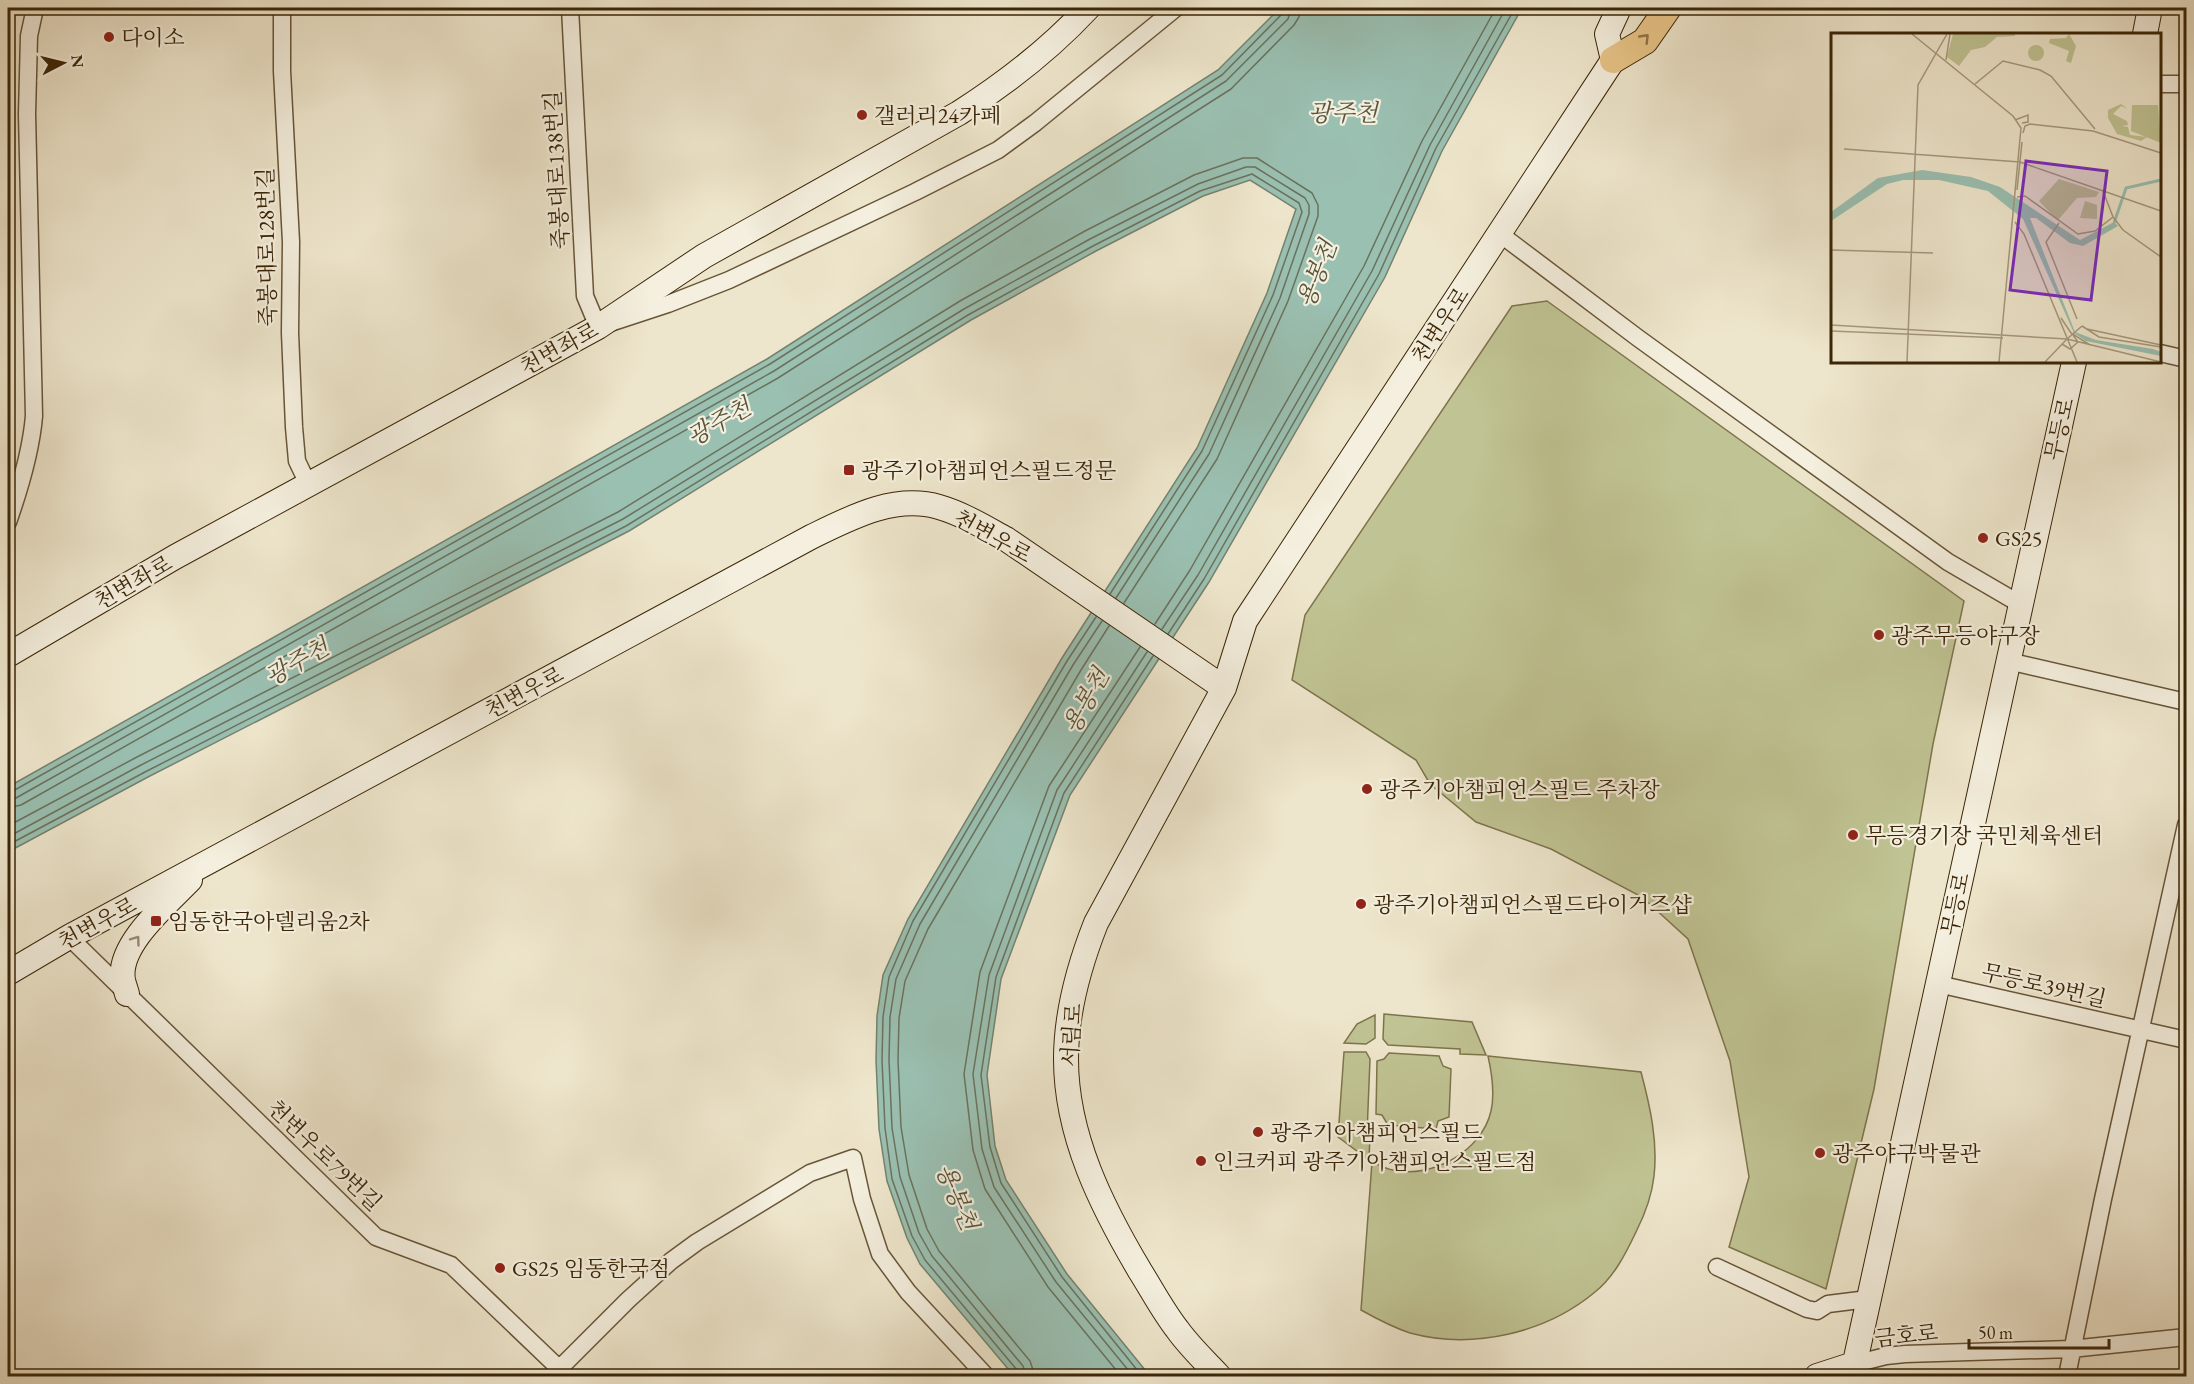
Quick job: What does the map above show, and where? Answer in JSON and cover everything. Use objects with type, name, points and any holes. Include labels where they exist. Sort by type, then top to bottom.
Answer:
[{"type":"main road","points":[[1614,60],[1644,41],[1668,8]]},
{"type":"street","points":[[8,522],[28,458],[34,416],[27,114],[29,36],[35,8]]},
{"type":"street","name":"죽봉대로128번길","points":[[282,8],[282,71],[291,242],[290,333],[294,427],[297,461],[308,484]]},
{"type":"street","name":"죽봉대로138번길","points":[[570,8],[585,296],[598,327]]},
{"type":"street","name":"천변좌로","points":[[8,656],[175,557],[598,327],[704,256],[959,113],[994,91],[1046,49],[1088,8]]},
{"type":"street","points":[[598,327],[668,304],[729,280],[998,150],[1035,123],[1176,8]]},
{"type":"street","points":[[1614,60],[1607,34],[1619,8]]},
{"type":"street","points":[[2145,33],[2150,8]]},
{"type":"street","name":"천변우로","points":[[8,973],[69,937],[811,537],[851,517],[881,508],[908,503],[936,506],[956,513],[1006,539],[1176,653],[1224,688],[1245,621],[1614,60]]},
{"type":"street","points":[[2161,84],[2187,84]]},
{"type":"street","points":[[1500,234],[1638,338],[1948,562],[2020,604]]},
{"type":"street","points":[[2161,353],[2187,359]]},
{"type":"street","name":"무등로","points":[[1853,1370],[2074,363]]},
{"type":"street","points":[[2008,661],[2187,702]]},
{"type":"street","name":"서림로","points":[[1219,1377],[1166,1313],[1100,1199],[1084,1160],[1076,1128],[1068,1087],[1066,1060],[1068,1025],[1074,990],[1083,954],[1096,922],[1224,688]]},
{"type":"street","points":[[2067,1377],[2103,1199],[2187,825]]},
{"type":"street","points":[[127,994],[123,980],[123,968],[131,946],[205,864]]},
{"type":"street","name":"천변우로79번길","points":[[69,937],[376,1237],[451,1265],[563,1372]]},
{"type":"street","name":"무등로39번길","points":[[1938,984],[2187,1040]]},
{"type":"street","points":[[563,1372],[628,1300],[671,1261],[727,1223],[810,1173],[853,1158],[862,1199],[880,1254],[908,1292],[986,1377]]},
{"type":"street","points":[[1717,1267],[1807,1310],[1817,1311],[1828,1304],[1868,1299]]},
{"type":"street","name":"금호로","points":[[1853,1370],[1905,1354],[2071,1349],[2187,1337]]},
{"type":"street","points":[[1816,1377],[1853,1370]]},
{"type":"shaded area","points":[[1547,301],[1964,601],[1933,744],[1874,1089],[1826,1289],[1729,1247],[1749,1177],[1730,1061],[1688,939],[1642,897],[1551,849],[1476,822],[1430,784],[1416,760],[1292,680],[1305,615],[1512,306]]},
{"type":"shaded area","points":[[1384,1014],[1472,1022],[1486,1055],[1460,1054],[1460,1049],[1388,1045],[1383,1039]]},
{"type":"shaded area","points":[[1375,1015],[1375,1038],[1366,1044],[1344,1043],[1357,1024]]},
{"type":"shaded area","points":[[1344,1052],[1366,1052],[1370,1059],[1367,1134],[1370,1135],[1369,1160],[1338,1137]]},
{"type":"shaded area","points":[[1389,1053],[1439,1056],[1443,1066],[1451,1069],[1449,1117],[1438,1121],[1436,1129],[1388,1125],[1382,1115],[1376,1114],[1377,1061],[1384,1059]]},
{"type":"shaded area","points":[[1488,1056],[1641,1072],[1654,1137],[1655,1163],[1650,1197],[1632,1240],[1614,1272],[1602,1286],[1576,1306],[1554,1318],[1508,1334],[1459,1340],[1410,1333],[1361,1310],[1372,1162],[1393,1170],[1408,1172],[1424,1170],[1439,1166],[1466,1150],[1486,1125],[1491,1111],[1493,1098]]},
{"type":"water","name":"광주천","points":[[1280,8],[1522,8],[1442,151],[1385,277],[1209,582],[1070,795],[1001,979],[987,1075],[995,1146],[1006,1180],[1067,1274],[1150,1376],[1014,1376],[920,1264],[907,1238],[887,1181],[879,1129],[877,1016],[883,975],[908,919],[1062,658],[1197,448],[1267,293],[1296,209],[1250,180],[1203,196],[1096,251],[971,320],[629,531],[148,777],[8,852],[8,787],[767,359],[1218,70]]},
{"type":"place","name":"다이소","points":[[109,37]]},
{"type":"place","name":"갤러리24카페","points":[[862,115]]},
{"type":"place","name":"광주기아챔피언스필드정문","points":[[849,470]]},
{"type":"place","name":"GS25","points":[[1983,538]]},
{"type":"place","name":"광주무등야구장","points":[[1879,635]]},
{"type":"place","name":"광주기아챔피언스필드 주차장","points":[[1367,789]]},
{"type":"place","name":"무등경기장 국민체육센터","points":[[1853,835]]},
{"type":"place","name":"광주기아챔피언스필드타이거즈샵","points":[[1361,904]]},
{"type":"place","name":"임동한국아델리움2차","points":[[156,921]]},
{"type":"place","name":"광주기아챔피언스필드","points":[[1258,1132]]},
{"type":"place","name":"광주야구박물관","points":[[1820,1153]]},
{"type":"place","name":"인크커피 광주기아챔피언스필드점","points":[[1201,1161]]},
{"type":"place","name":"GS25 임동한국점","points":[[500,1268]]},
{"type":"water label","name":"용봉천","points":[[1317,274]]},
{"type":"water label","name":"용봉천","points":[[1086,701]]},
{"type":"water label","name":"용봉천","points":[[957,1197]]}]
